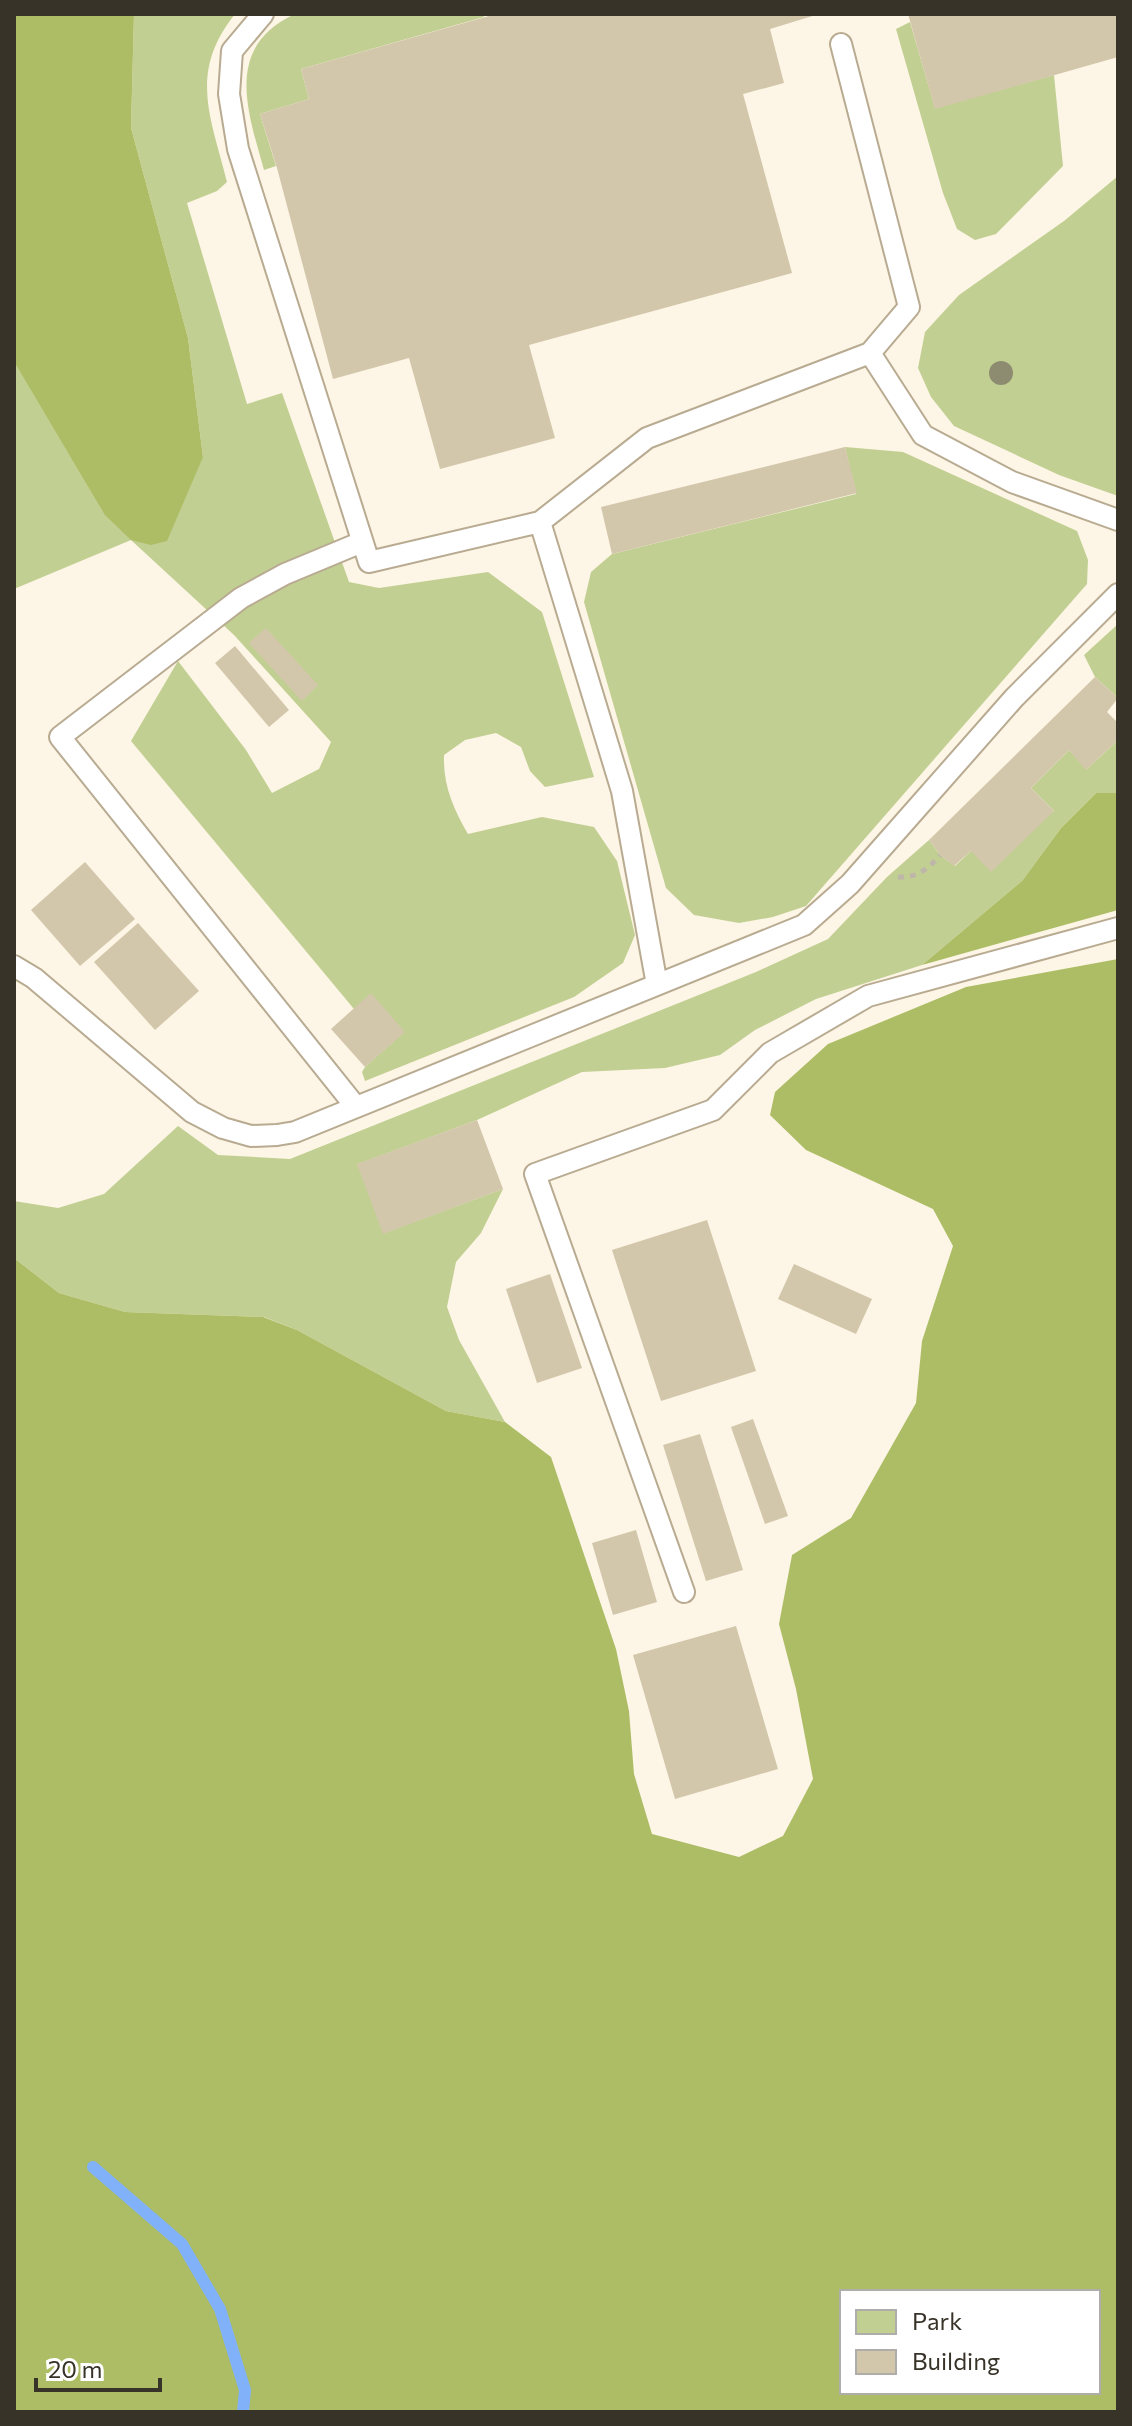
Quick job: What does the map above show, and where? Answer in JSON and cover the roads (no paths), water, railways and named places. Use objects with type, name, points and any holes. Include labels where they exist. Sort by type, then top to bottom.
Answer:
[{"type":"lane","points":[[263,14],[232,51],[229,94],[238,149],[369,562],[540,522],[647,438],[870,353],[909,307],[841,44]]},
{"type":"lane","points":[[870,353],[923,435],[1012,482],[1118,520]]},
{"type":"lane","points":[[540,522],[622,791],[657,985]]},
{"type":"lane","points":[[356,1107],[60,737],[241,598],[285,574],[362,542]]},
{"type":"lane","points":[[14,966],[34,978],[192,1112],[223,1128],[251,1136],[295,1132],[804,925],[850,884],[1014,698],[1118,594]]},
{"type":"lane","points":[[684,1592],[535,1174],[713,1110],[770,1053],[868,996],[1118,928]]},
{"type":"waterway","points":[[93,2167],[182,2244],[220,2309],[245,2390],[243,2412]]}]
